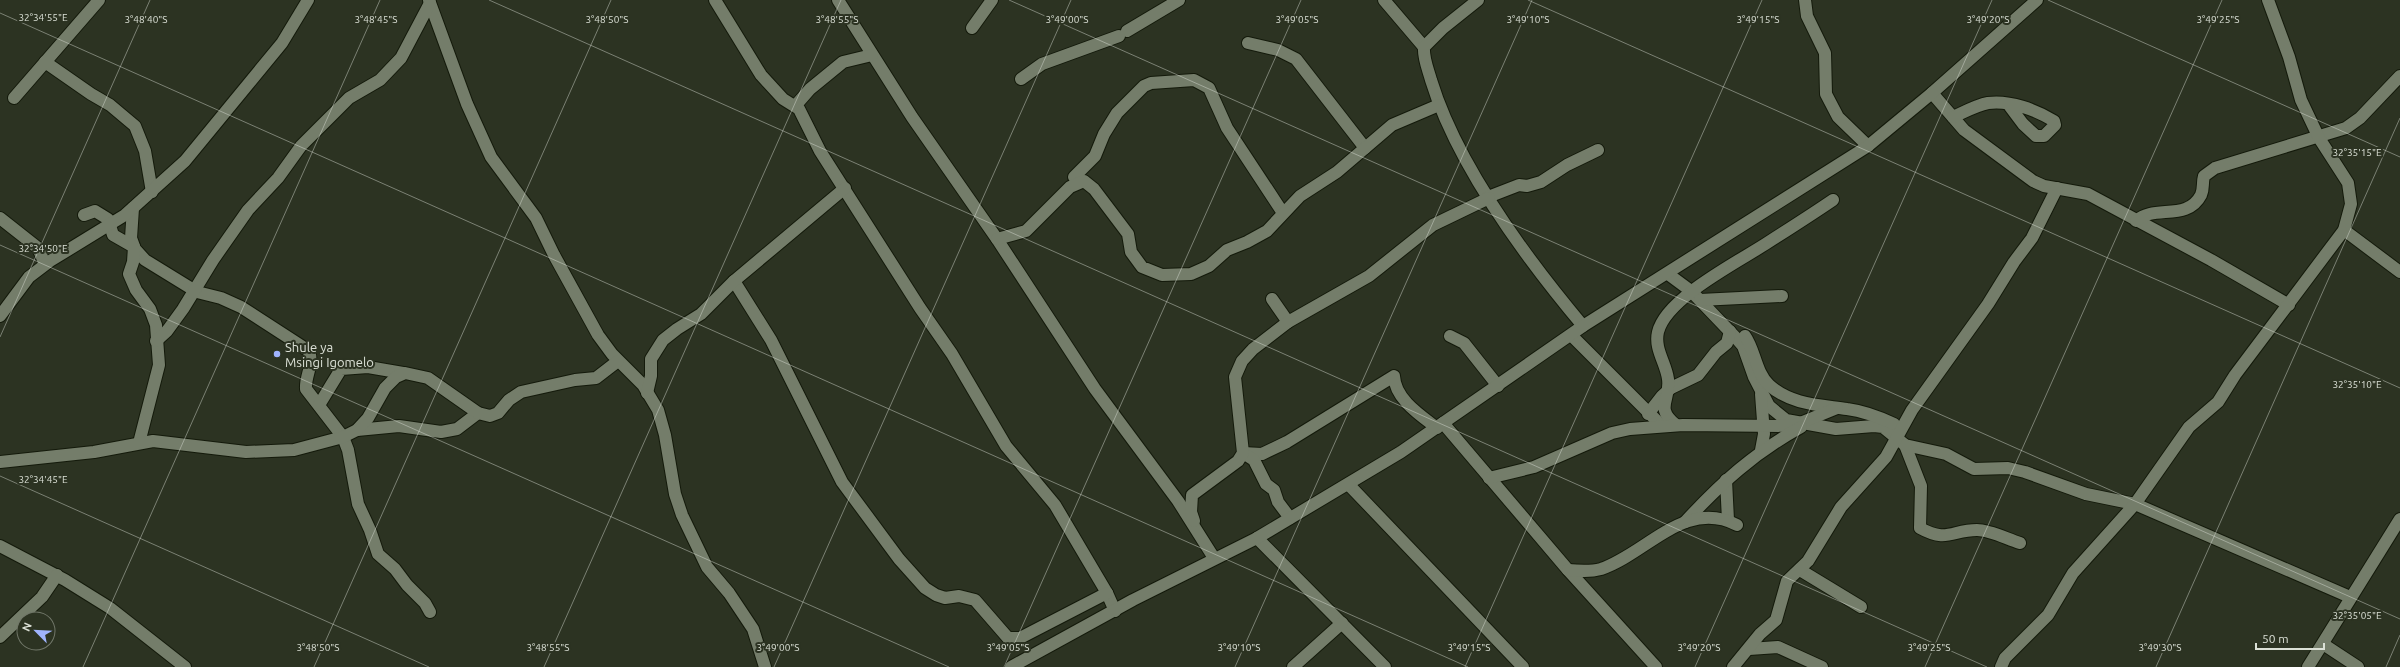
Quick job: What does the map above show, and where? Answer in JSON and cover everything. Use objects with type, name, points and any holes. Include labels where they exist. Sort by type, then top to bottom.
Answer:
[{"type":"street","points":[[14,98],[99,0]]},
{"type":"street","points":[[0,316],[20,287],[45,264],[110,225],[133,208],[152,192],[201,143],[266,64],[291,30],[308,0]]},
{"type":"street","points":[[715,0],[761,75],[783,99],[796,105],[820,151],[845,188],[920,308],[952,354],[1006,446],[1055,505],[1107,593],[1115,611]]},
{"type":"street","points":[[838,0],[872,55],[997,239],[1095,389],[1178,501],[1214,558]]},
{"type":"street","points":[[972,28],[992,0]]},
{"type":"street","points":[[1021,79],[1042,64],[1123,34],[1179,0]]},
{"type":"street","points":[[1384,0],[1424,47],[1424,58],[1439,105],[1489,198],[1546,281],[1583,326]]},
{"type":"street","points":[[1424,47],[1438,32],[1478,0]]},
{"type":"street","points":[[1805,0],[1807,16],[1825,53],[1826,94],[1838,117],[1868,146]]},
{"type":"street","points":[[1011,667],[1214,558],[1257,538],[1349,484],[1440,426],[1583,326],[1668,274],[1868,146],[1932,93],[2037,0]]},
{"type":"street","points":[[2001,667],[2005,658],[2048,615],[2073,574],[2135,504],[2189,428],[2218,402],[2235,375],[2344,230],[2351,204],[2348,183],[2319,138],[2301,100],[2289,57],[2268,0]]},
{"type":"street","points":[[156,341],[167,331],[195,291],[212,260],[248,210],[278,178],[301,146],[349,98],[380,80],[401,58],[429,2]]},
{"type":"street","points":[[429,2],[467,104],[491,157],[536,218],[591,324],[618,361],[643,385],[662,422],[674,494],[694,542],[708,567],[729,593],[753,629],[765,667]]},
{"type":"street","points":[[1248,43],[1278,50],[1296,59],[1365,148]]},
{"type":"street","points":[[796,105],[810,89],[843,62],[872,55]]},
{"type":"street","points":[[45,62],[91,94],[110,105],[135,126],[145,151],[152,192]]},
{"type":"street","points":[[2136,221],[2145,215],[2176,212],[2192,205],[2202,191],[2204,176],[2215,168],[2319,138],[2346,128],[2360,118],[2400,76]]},
{"type":"street","points":[[1074,177],[1095,156],[1104,134],[1117,113],[1144,86],[1151,83],[1194,80],[1209,88],[1227,128],[1283,213]]},
{"type":"street","points":[[1932,93],[1964,130],[2033,180],[2044,186],[2088,194],[2136,221],[2212,260],[2289,305]]},
{"type":"street","points":[[1954,118],[1987,103],[2008,104]]},
{"type":"street","points":[[997,239],[1026,231],[1070,187],[1084,181],[1094,188],[1128,234],[1133,257],[1142,267],[1162,275],[1191,274],[1209,266],[1227,250],[1262,234],[1300,196],[1337,172],[1392,125],[1439,105]]},
{"type":"street","points":[[1200,535],[1191,512],[1192,495],[1238,461],[1243,453],[1235,377],[1242,361],[1253,349],[1288,322],[1369,276],[1433,225],[1519,185],[1527,186],[1541,182],[1567,165],[1598,150]]},
{"type":"street","points":[[647,393],[651,376],[650,361],[659,345],[677,328],[701,314],[734,281],[845,188]]},
{"type":"street","points":[[1733,667],[1749,650],[1760,634],[1776,620],[1787,581],[1808,561],[1841,507],[1882,462],[1901,437],[2014,262],[2032,238],[2057,188]]},
{"type":"street","points":[[1676,425],[1669,419],[1664,410],[1668,379],[1659,350],[1658,334],[1663,321],[1691,291],[1833,200]]},
{"type":"street","points":[[133,208],[131,232],[134,247],[133,262],[129,274],[150,309],[156,325],[159,365],[140,443]]},
{"type":"street","points":[[84,215],[95,211],[108,219],[113,235],[134,247],[145,260],[195,291],[221,298],[241,307],[309,351],[312,360],[306,382],[306,389],[343,437],[348,450],[358,504],[370,530],[378,554],[395,569],[407,585],[425,603],[430,612]]},
{"type":"street","points":[[0,218],[38,248],[45,264]]},
{"type":"street","points":[[2344,230],[2400,272]]},
{"type":"street","points":[[1668,274],[1691,291],[1743,346],[1761,392],[1776,413],[1786,420],[1836,429],[1874,426],[1883,427],[1901,437],[1946,454],[1974,469],[2008,468],[2025,472],[2086,494],[2135,504],[2350,597]]},
{"type":"street","points":[[734,281],[771,340],[842,482],[899,559],[925,588],[945,598],[959,596],[975,600],[1008,638],[1014,639],[1020,638],[1107,593]]},
{"type":"street","points":[[1703,304],[1782,296]]},
{"type":"street","points":[[1272,299],[1288,322]]},
{"type":"street","points":[[1703,304],[1731,322],[1741,331],[1750,344],[1760,371],[1769,385],[1804,403],[1870,415],[1901,437],[1921,486],[1920,528],[1933,536],[1957,535],[1978,530],[2020,543]]},
{"type":"street","points":[[1648,414],[1667,392],[1698,375],[1729,340],[1730,331]]},
{"type":"street","points":[[1571,335],[1648,414],[1662,426]]},
{"type":"street","points":[[1450,336],[1464,343],[1498,386]]},
{"type":"street","points":[[319,405],[342,369],[368,366],[402,373],[415,373],[428,378],[478,413],[495,415],[515,395],[528,390],[576,380],[596,378],[618,361]]},
{"type":"street","points":[[0,462],[94,452],[140,443],[161,441],[246,452],[286,451],[343,437],[357,430],[368,418],[385,388],[402,373]]},
{"type":"street","points":[[1243,453],[1262,454],[1287,442],[1394,376],[1394,383],[1411,409],[1440,426],[1489,478],[1568,570],[1656,667]]},
{"type":"street","points":[[1761,392],[1764,427],[1761,450]]},
{"type":"street","points":[[1685,522],[1726,480],[1761,450],[1804,424],[1837,408]]},
{"type":"street","points":[[357,430],[399,426],[441,432],[457,429],[478,413]]},
{"type":"street","points":[[1489,478],[1534,467],[1612,433],[1676,425],[1764,427],[1804,424]]},
{"type":"street","points":[[1243,453],[1254,460],[1266,484],[1274,490],[1278,502],[1290,518]]},
{"type":"street","points":[[1568,570],[1590,571],[1601,569],[1624,559],[1661,534],[1685,522],[1714,517],[1732,522],[1726,480]]},
{"type":"street","points":[[1349,484],[1523,667]]},
{"type":"street","points":[[2308,667],[2350,597],[2400,519]]},
{"type":"street","points":[[1257,538],[1385,667]]},
{"type":"street","points":[[0,546],[57,575],[110,608],[185,667]]},
{"type":"street","points":[[1800,570],[1861,607]]},
{"type":"street","points":[[0,637],[42,597],[57,575]]},
{"type":"street","points":[[1293,667],[1342,623]]},
{"type":"street","points":[[2323,644],[2358,667]]},
{"type":"street","points":[[1749,650],[1778,647],[1822,667]]},
{"type":"place","name":"Shule ya Msingi Igomelo","points":[[277,354]]}]
